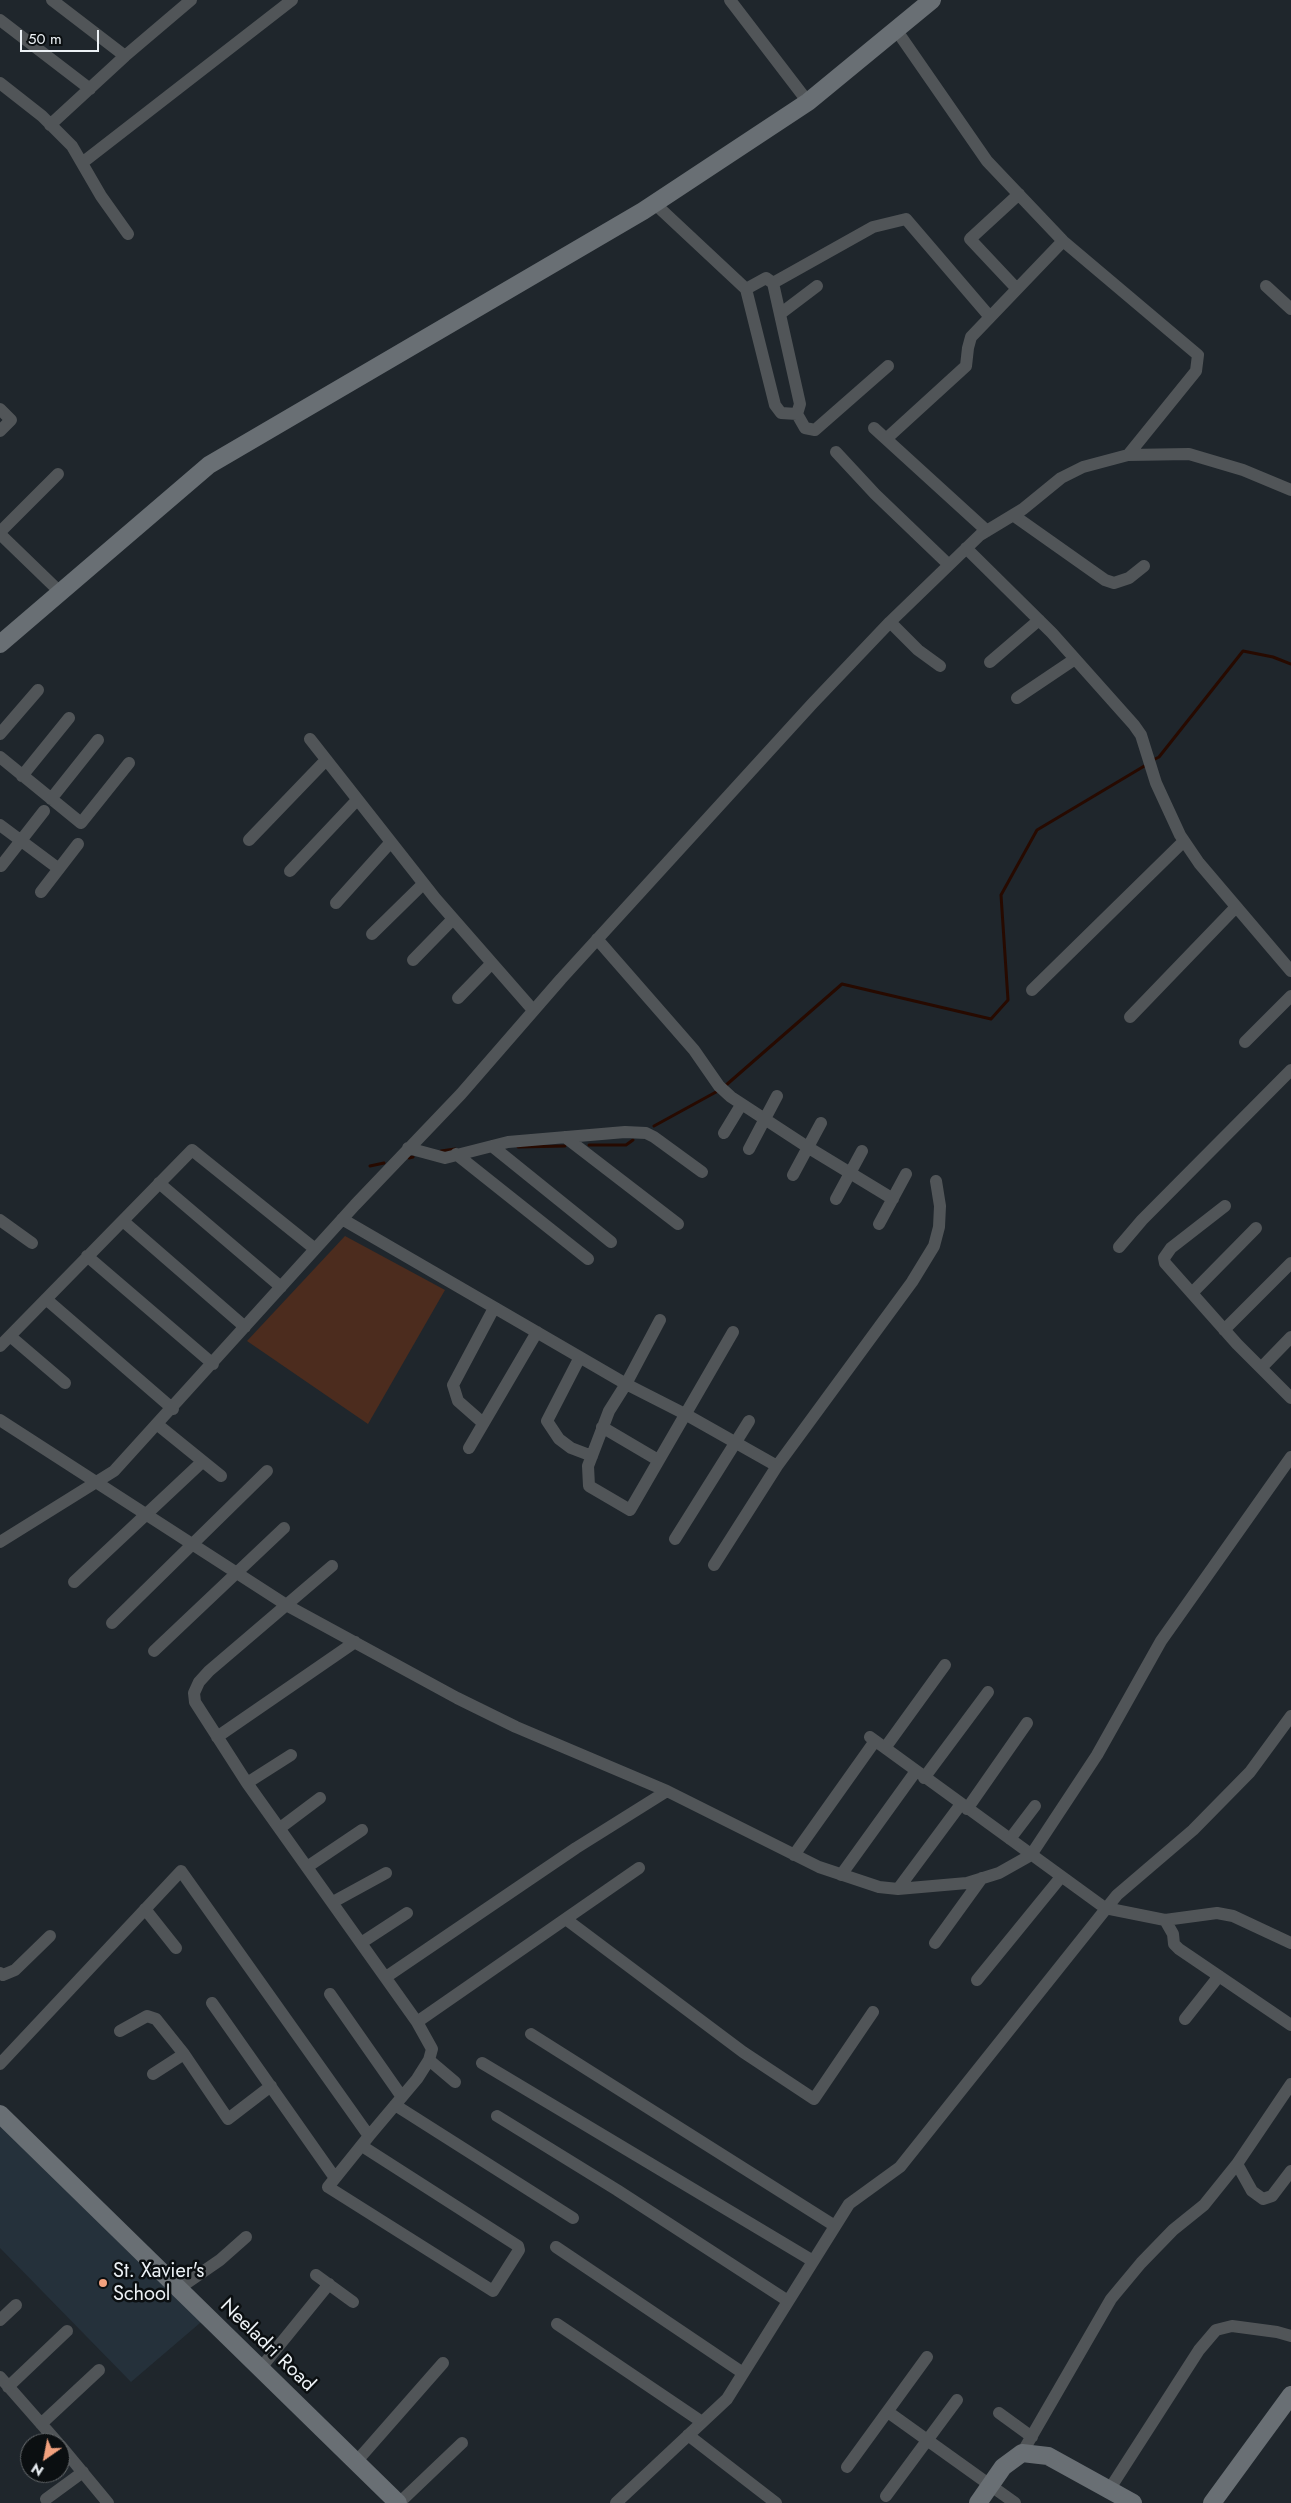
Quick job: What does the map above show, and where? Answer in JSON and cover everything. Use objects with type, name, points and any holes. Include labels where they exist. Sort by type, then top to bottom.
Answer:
[{"type":"street","points":[[52,0],[125,56]]},
{"type":"street","points":[[50,125],[125,56],[191,0]]},
{"type":"street","points":[[82,163],[292,0]]},
{"type":"street","points":[[730,0],[808,102]]},
{"type":"street","points":[[0,644],[208,465],[654,203],[808,102],[932,0]]},
{"type":"street","points":[[0,20],[90,89]]},
{"type":"street","points":[[896,31],[987,161],[1063,241],[1198,355],[1196,371],[1128,455]]},
{"type":"street","points":[[0,83],[72,146],[128,234]]},
{"type":"street","points":[[1017,289],[970,240],[1019,194]]},
{"type":"street","points":[[654,203],[746,289],[775,405],[781,413],[797,414]]},
{"type":"street","points":[[773,283],[873,227],[906,219],[990,317]]},
{"type":"street","points":[[886,439],[966,366],[971,337],[1063,241]]},
{"type":"street","points":[[746,289],[766,278],[773,283],[800,404],[797,414],[805,428],[815,430],[888,366]]},
{"type":"street","points":[[780,314],[817,286]]},
{"type":"street","points":[[1266,286],[1291,309]]},
{"type":"street","points":[[0,409],[11,420],[0,430]]},
{"type":"street","points":[[874,428],[987,531]]},
{"type":"street","points":[[836,452],[948,564]]},
{"type":"street","points":[[0,1542],[114,1471],[173,1409],[342,1219],[461,1094],[597,939],[890,622],[966,548],[1061,478],[1083,467],[1128,455],[1189,454],[1243,470],[1291,490]]},
{"type":"street","points":[[58,474],[0,533],[60,592]]},
{"type":"street","points":[[1013,515],[1104,580],[1114,582],[1129,578],[1144,566]]},
{"type":"street","points":[[966,548],[1039,620],[1134,725],[1143,743],[1151,771],[1170,816],[1184,841],[1199,863],[1291,971]]},
{"type":"street","points":[[990,662],[1039,620]]},
{"type":"street","points":[[890,622],[918,650],[940,666]]},
{"type":"street","points":[[1017,698],[1075,659]]},
{"type":"street","points":[[0,734],[38,690]]},
{"type":"street","points":[[22,776],[69,718]]},
{"type":"street","points":[[310,739],[423,884],[533,1010]]},
{"type":"street","points":[[51,800],[98,740]]},
{"type":"street","points":[[0,757],[81,823],[129,763]]},
{"type":"street","points":[[249,840],[326,760]]},
{"type":"street","points":[[290,871],[356,800]]},
{"type":"street","points":[[1,866],[44,811]]},
{"type":"street","points":[[0,825],[60,869]]},
{"type":"street","points":[[1032,990],[1184,841]]},
{"type":"street","points":[[336,903],[390,843]]},
{"type":"street","points":[[41,892],[78,844]]},
{"type":"street","points":[[372,934],[423,884]]},
{"type":"street","points":[[1130,1017],[1236,907]]},
{"type":"street","points":[[413,960],[453,919]]},
{"type":"street","points":[[597,939],[694,1050],[719,1086],[741,1105],[765,1121],[893,1199]]},
{"type":"street","points":[[458,998],[492,963]]},
{"type":"street","points":[[1245,1042],[1291,996]]},
{"type":"street","points":[[1119,1246],[1142,1220],[1291,1070]]},
{"type":"street","points":[[749,1149],[777,1096]]},
{"type":"street","points":[[724,1132],[741,1105]]},
{"type":"street","points":[[794,1175],[821,1123]]},
{"type":"street","points":[[408,1148],[445,1158],[458,1154],[566,1137],[625,1132],[646,1133],[702,1172]]},
{"type":"street","points":[[566,1137],[678,1224]]},
{"type":"street","points":[[494,1148],[611,1242]]},
{"type":"street","points":[[0,1346],[192,1150],[315,1249]]},
{"type":"street","points":[[836,1199],[862,1152]]},
{"type":"street","points":[[458,1154],[588,1259]]},
{"type":"street","points":[[878,1224],[906,1174]]},
{"type":"street","points":[[714,1565],[777,1466],[912,1282],[934,1246],[939,1228],[940,1206],[936,1181]]},
{"type":"street","points":[[159,1183],[282,1287]]},
{"type":"street","points":[[1225,1206],[1171,1248],[1164,1258],[1170,1270],[1224,1330],[1291,1398]]},
{"type":"street","points":[[342,1219],[626,1384],[685,1414],[777,1466]]},
{"type":"street","points":[[123,1221],[245,1327]]},
{"type":"street","points":[[1,1224],[32,1243]]},
{"type":"street","points":[[1192,1293],[1256,1228]]},
{"type":"street","points":[[87,1256],[212,1364]]},
{"type":"street","points":[[1224,1330],[1291,1263]]},
{"type":"street","points":[[46,1299],[173,1409]]},
{"type":"street","points":[[483,1423],[458,1400],[452,1385],[494,1308]]},
{"type":"street","points":[[660,1320],[602,1427],[587,1470],[589,1486],[630,1510],[732,1332]]},
{"type":"street","points":[[470,1448],[537,1332]]},
{"type":"street","points":[[10,1336],[65,1383]]},
{"type":"street","points":[[1261,1368],[1291,1337]]},
{"type":"street","points":[[580,1357],[547,1421],[559,1440],[571,1448],[592,1456]]},
{"type":"street","points":[[0,1420],[288,1606],[457,1698],[667,1792],[819,1868],[878,1887],[898,1889],[948,1886],[982,1878],[998,1873],[1031,1855],[1097,1755],[1161,1641],[1291,1457]]},
{"type":"street","points":[[675,1539],[749,1420]]},
{"type":"street","points":[[158,1424],[221,1476]]},
{"type":"street","points":[[602,1427],[658,1460]]},
{"type":"street","points":[[74,1582],[202,1462]]},
{"type":"street","points":[[112,1623],[267,1471]]},
{"type":"street","points":[[154,1651],[284,1528]]},
{"type":"street","points":[[0,2064],[181,1871],[366,2141],[518,2246],[519,2250],[493,2291],[328,2187],[336,2178],[366,2141],[399,2101],[429,2060],[432,2049],[386,1977],[247,1783],[195,1702],[194,1692],[199,1682],[210,1670],[288,1606],[332,1566]]},
{"type":"street","points":[[217,1737],[355,1642]]},
{"type":"street","points":[[794,1855],[877,1742],[945,1665]]},
{"type":"street","points":[[841,1875],[920,1774],[988,1692]]},
{"type":"street","points":[[616,2503],[727,2398],[849,2204],[900,2167],[1117,1895],[1193,1830],[1250,1772],[1291,1716]]},
{"type":"street","points":[[898,1889],[1027,1724]]},
{"type":"street","points":[[877,1742],[964,1807],[1106,1908],[1165,1920],[1217,1913],[1234,1916],[1291,1943]]},
{"type":"street","points":[[247,1783],[291,1754]]},
{"type":"street","points":[[386,1977],[576,1848],[667,1792]]},
{"type":"street","points":[[280,1828],[320,1798]]},
{"type":"street","points":[[1010,1839],[1034,1806]]},
{"type":"street","points":[[307,1867],[362,1830]]},
{"type":"street","points":[[416,2022],[567,1920],[638,1868]]},
{"type":"street","points":[[333,1902],[386,1873]]},
{"type":"street","points":[[977,1980],[1061,1877]]},
{"type":"street","points":[[935,1944],[982,1878]]},
{"type":"street","points":[[145,1908],[176,1948]]},
{"type":"street","points":[[361,1943],[407,1913]]},
{"type":"street","points":[[567,1920],[743,2052],[814,2099],[872,2012]]},
{"type":"street","points":[[1165,1920],[1172,1930],[1174,1944],[1291,2025]]},
{"type":"street","points":[[0,1973],[3,1975],[16,1970],[50,1936]]},
{"type":"street","points":[[1185,2019],[1219,1976]]},
{"type":"street","points":[[330,1994],[399,2101],[573,2218]]},
{"type":"street","points":[[212,2003],[336,2178]]},
{"type":"street","points":[[120,2031],[147,2016],[156,2019],[184,2054],[228,2119],[271,2086]]},
{"type":"street","points":[[531,2034],[835,2226]]},
{"type":"street","points":[[154,2074],[184,2054]]},
{"type":"street","points":[[429,2060],[455,2082]]},
{"type":"street","points":[[482,2062],[813,2262]]},
{"type":"street","points":[[978,2503],[1003,2467],[1022,2453],[1111,2299],[1166,2237],[1204,2205],[1237,2164],[1291,2084]]},
{"type":"street","name":"Neeladri Road","points":[[0,2114],[398,2503]]},
{"type":"street","points":[[497,2116],[617,2190],[788,2301]]},
{"type":"street","points":[[1237,2164],[1252,2191],[1263,2199],[1272,2196],[1291,2171]]},
{"type":"street","points":[[178,2289],[220,2260],[246,2237]]},
{"type":"street","points":[[556,2248],[743,2372]]},
{"type":"street","points":[[316,2275],[353,2302]]},
{"type":"street","points":[[260,2369],[329,2284]]},
{"type":"street","points":[[0,2320],[16,2305]]},
{"type":"street","points":[[557,2324],[702,2422]]},
{"type":"street","points":[[1109,2490],[1199,2350],[1216,2330],[1232,2326],[1290,2333]]},
{"type":"street","points":[[49,2433],[4,2382],[66,2331]]},
{"type":"street","points":[[847,2467],[927,2357]]},
{"type":"street","points":[[356,2462],[443,2363]]},
{"type":"street","points":[[41,2424],[99,2370]]},
{"type":"street","points":[[1212,2503],[1291,2395]]},
{"type":"street","points":[[886,2496],[957,2400]]},
{"type":"street","points":[[888,2412],[1015,2503]]},
{"type":"street","points":[[999,2413],[1032,2437]]},
{"type":"street","points":[[688,2436],[776,2503]]},
{"type":"street","points":[[398,2503],[462,2443]]},
{"type":"street","points":[[1022,2453],[1048,2456],[1133,2503]]},
{"type":"street","points":[[70,2457],[108,2503]]},
{"type":"street","points":[[46,2499],[83,2472]]},
{"type":"shaded area","points":[[345,1236],[445,1290],[368,1424],[247,1341]]},
{"type":"shaded area","name":"St. Xavier's School","points":[[0,2114],[207,2317],[131,2382],[0,2248]]},
{"type":"waterway","points":[[1153,760],[1159,757],[1243,651],[1273,657],[1291,664]]},
{"type":"waterway","points":[[725,1086],[842,984],[991,1019],[1008,1000],[1001,895],[1037,830],[1146,765]]},
{"type":"waterway","points":[[654,1126],[716,1092]]},
{"type":"waterway","points":[[589,1145],[626,1145],[633,1140]]},
{"type":"waterway","points":[[518,1147],[565,1146]]},
{"type":"waterway","points":[[441,1151],[455,1149]]},
{"type":"waterway","points":[[409,1158],[413,1157]]},
{"type":"waterway","points":[[370,1166],[384,1163]]},
{"type":"place","name":"St. Xavier's School","points":[[103,2283]]}]
